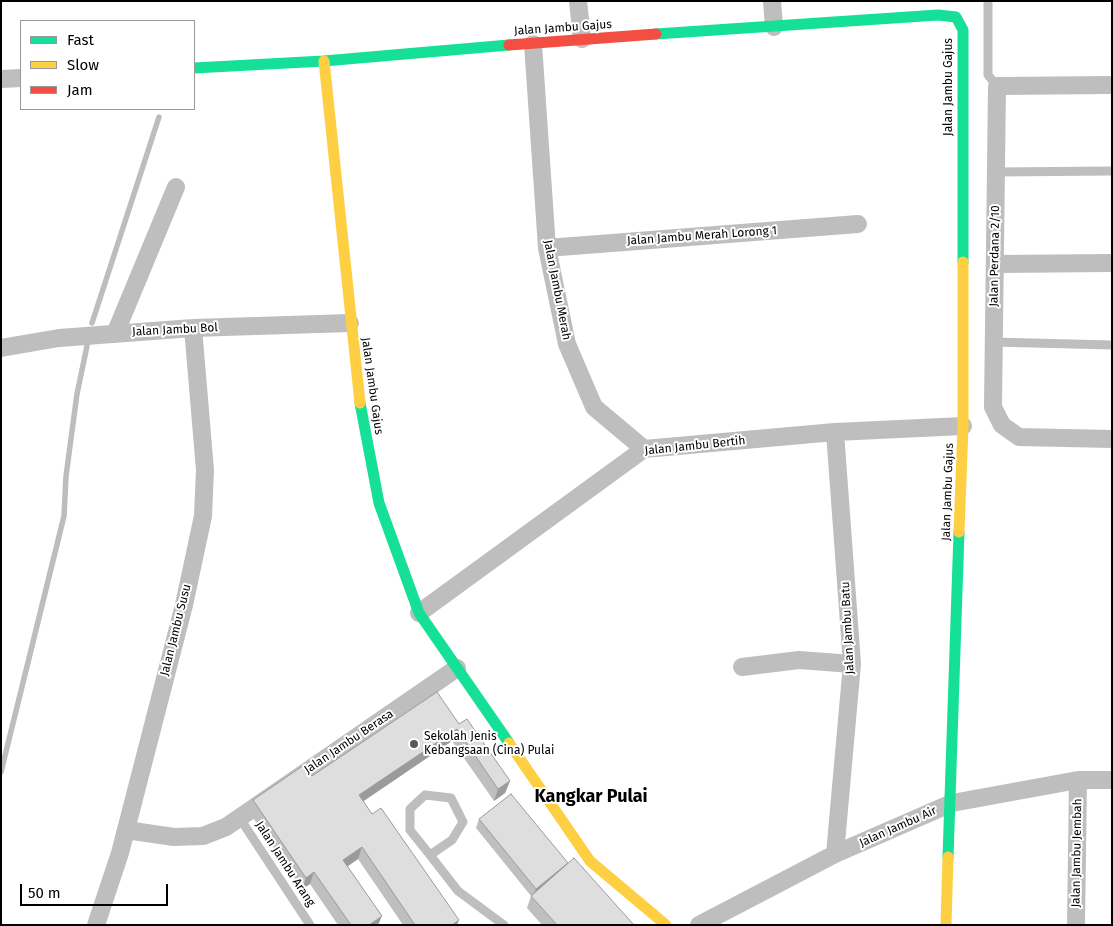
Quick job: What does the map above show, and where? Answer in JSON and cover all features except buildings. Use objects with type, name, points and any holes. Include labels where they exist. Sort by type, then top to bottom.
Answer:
[{"type":"street","points":[[578,1],[582,40]]},
{"type":"street","points":[[772,1],[774,27]]},
{"type":"street","name":"Jalan Jambu Gajus","points":[[666,925],[590,861],[419,612],[379,503],[361,416],[324,61],[582,40],[938,15],[956,17],[963,30],[963,426],[952,803],[946,925]]},
{"type":"street","name":"Jalan Jambu Merah","points":[[533,44],[547,248],[567,344],[594,407],[644,449]]},
{"type":"street","points":[[195,68],[324,61]]},
{"type":"street","points":[[1,79],[20,78]]},
{"type":"street","points":[[997,86],[1112,85]]},
{"type":"street","name":"Jalan Perdana 2/10","points":[[997,86],[993,407],[1002,425],[1019,437],[1112,439]]},
{"type":"street","points":[[115,334],[176,188]]},
{"type":"street","name":"Jalan Jambu Merah Lorong 1","points":[[547,248],[858,224]]},
{"type":"street","points":[[995,264],[1112,263]]},
{"type":"street","name":"Jalan Jambu Bol","points":[[1,348],[59,338],[193,328],[350,323]]},
{"type":"street","name":"Jalan Jambu Susu","points":[[96,925],[108,895],[126,830],[184,605],[203,516],[205,470],[193,328]]},
{"type":"street","name":"Jalan Jambu Bertih","points":[[419,612],[644,449],[835,432],[963,426]]},
{"type":"street","name":"Jalan Jambu Batu","points":[[835,432],[852,664],[836,854]]},
{"type":"street","points":[[742,667],[799,660],[852,664]]},
{"type":"street","name":"Jalan Jambu Berasa","points":[[126,830],[174,837],[203,836],[226,826],[457,668]]},
{"type":"street","name":"Jalan Jambu Air","points":[[699,925],[836,854],[952,803],[1078,780],[1112,780]]},
{"type":"street","name":"Jalan Jambu Jembah","points":[[1076,925],[1078,780]]},
{"type":"lane","points":[[988,1],[988,75],[997,86]]},
{"type":"lane","points":[[996,172],[1112,171]]},
{"type":"lane","points":[[993,342],[1112,345]]},
{"type":"lane","points":[[430,855],[452,840],[463,822],[451,798],[426,795],[410,809],[410,830],[458,891],[504,925]]},
{"type":"lane","name":"Jalan Jambu Arang","points":[[239,817],[310,925]]},
{"type":"waterway","points":[[92,323],[159,117]]},
{"type":"waterway","points":[[1,772],[64,516],[66,476],[77,394],[87,346]]},
{"type":"traffic: fast","points":[[656,34],[938,15],[956,17],[963,30],[963,262]]},
{"type":"traffic: fast","points":[[195,68],[324,61],[509,45]]},
{"type":"traffic: fast","points":[[360,403],[379,503],[419,613],[509,743]]},
{"type":"traffic: fast","points":[[948,857],[959,532]]},
{"type":"traffic: slow","points":[[324,61],[360,403]]},
{"type":"traffic: slow","points":[[959,532],[963,426],[963,262]]},
{"type":"traffic: slow","points":[[509,743],[590,861],[666,925]]},
{"type":"traffic: slow","points":[[946,925],[948,857]]},
{"type":"traffic: jam","points":[[509,45],[656,34]]},
{"type":"place","name":"Sekolah Jenis Kebangsaan (Cina) Pulai","points":[[414,744]]},
{"type":"district","name":"Kangkar Pulai","points":[[591,797]]}]
